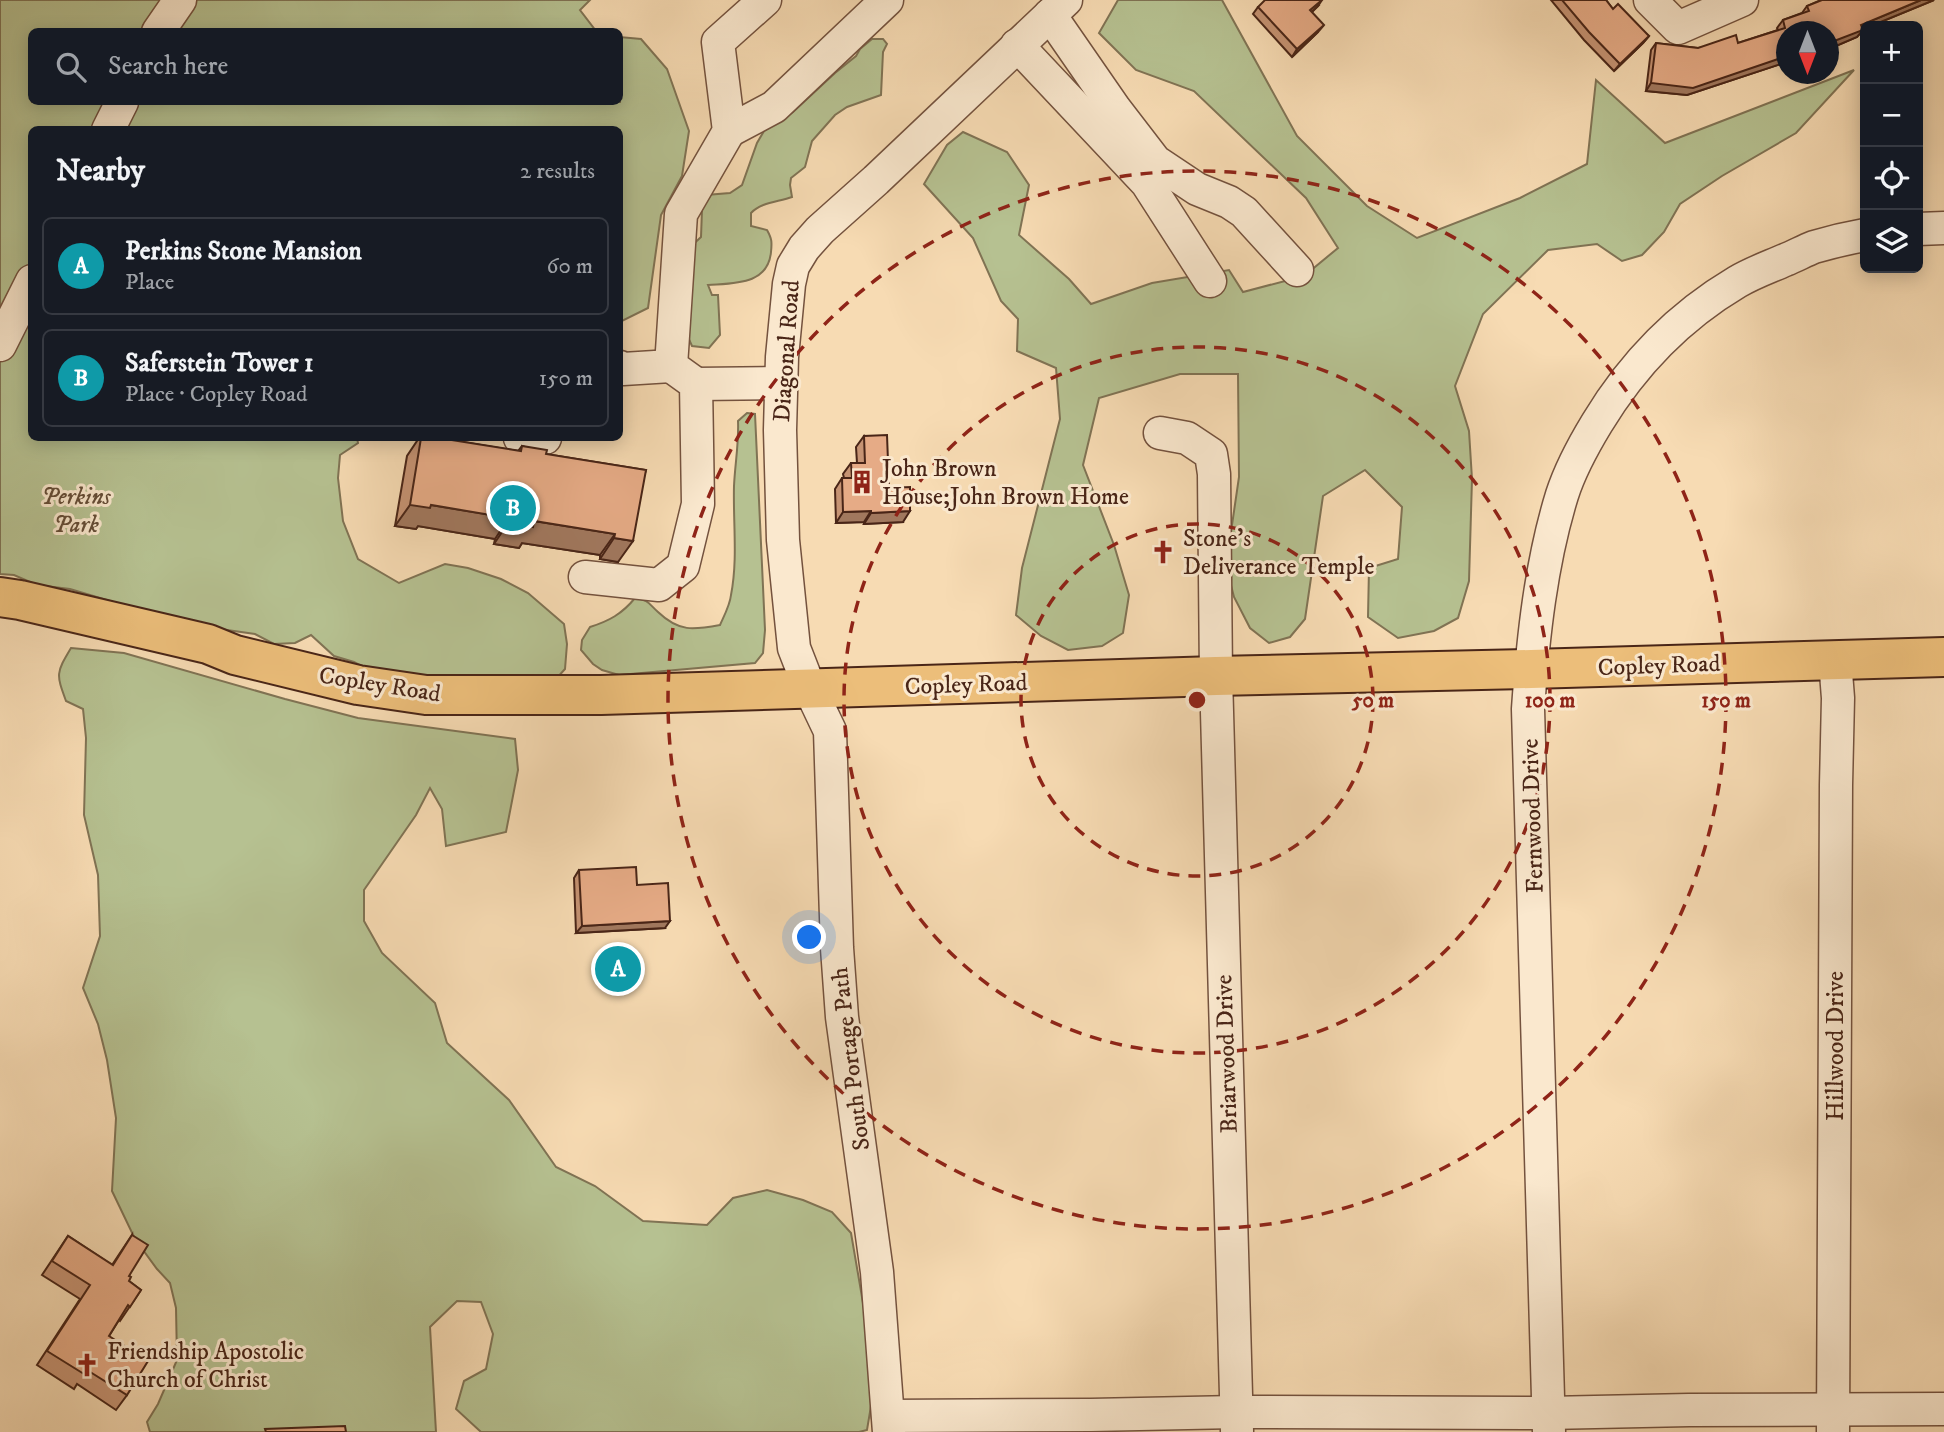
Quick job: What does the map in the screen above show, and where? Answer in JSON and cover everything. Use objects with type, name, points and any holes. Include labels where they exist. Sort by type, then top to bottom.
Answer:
[{"type":"main road","name":"Copley Road","points":[[0,597],[208,644],[235,655],[332,679],[426,695],[601,695],[1944,657]]},
{"type":"street","points":[[161,28],[180,0]]},
{"type":"street","points":[[729,131],[718,42],[765,0]]},
{"type":"street","points":[[585,577],[659,585],[683,566],[698,504],[683,375],[681,214],[729,131],[774,107],[887,0]]},
{"type":"street","points":[[1650,0],[1678,28],[1742,0]]},
{"type":"street","points":[[1059,5],[1115,109],[1154,161],[1197,189],[1229,202],[1244,212],[1297,270]]},
{"type":"street","name":"Diagonal Road","points":[[810,689],[794,648],[783,540],[780,430],[789,284],[793,266],[820,230],[1059,5]]},
{"type":"street","points":[[1017,45],[1147,183],[1210,281]]},
{"type":"street","points":[[110,126],[120,105]]},
{"type":"street","points":[[1923,229],[1944,228]]},
{"type":"street","name":"Fernwood Drive","points":[[1549,1423],[1528,709],[1531,669],[1552,530],[1563,494],[1587,439],[1622,385],[1652,348],[1671,330],[1740,280],[1813,248],[1860,236]]},
{"type":"street","points":[[0,345],[28,289]]},
{"type":"street","points":[[623,370],[782,383]]},
{"type":"street","name":"Briarwood Drive","points":[[1160,433],[1187,438],[1210,454],[1214,488],[1216,676],[1237,1422]]},
{"type":"street","name":"Hillwood Drive","points":[[1833,1421],[1838,698],[1835,660]]},
{"type":"street","name":"South Portage Path","points":[[810,689],[830,731],[837,948],[842,1017],[877,1272],[888,1424]]},
{"type":"street","points":[[888,1424],[1091,1415],[1237,1422],[1549,1423],[1689,1410],[1833,1421],[1944,1409]]},
{"type":"green space","name":"Perkins Park","points":[[0,0],[590,0],[580,10],[594,28],[28,28],[28,105],[623,105],[623,37],[641,39],[667,69],[689,131],[682,176],[661,215],[648,308],[623,320],[623,126],[28,126],[28,441],[358,441],[340,455],[338,478],[343,521],[358,559],[399,583],[445,564],[501,579],[528,593],[564,624],[567,644],[565,669],[556,679],[378,675],[354,662],[334,656],[311,635],[295,643],[274,644],[255,634],[157,615],[70,589],[37,585],[14,575],[0,574]]},
{"type":"green space","points":[[1118,0],[1222,0],[1297,136],[1367,206],[1417,238],[1520,198],[1587,164],[1596,80],[1665,143],[1818,84],[1839,84],[1839,76],[1854,70],[1796,133],[1680,204],[1664,232],[1642,255],[1622,261],[1597,244],[1548,250],[1483,314],[1455,386],[1469,431],[1472,479],[1469,581],[1458,618],[1434,631],[1398,638],[1368,617],[1369,568],[1398,559],[1402,507],[1365,470],[1323,496],[1305,619],[1290,637],[1269,643],[1250,628],[1234,597],[1226,566],[1239,477],[1238,374],[1180,374],[1099,398],[1083,465],[1114,545],[1129,595],[1123,633],[1102,646],[1068,650],[1041,636],[1016,615],[1022,568],[1060,419],[1056,368],[1017,351],[1018,319],[1001,301],[973,238],[924,184],[947,145],[963,132],[1007,152],[1029,185],[1019,235],[1069,279],[1091,304],[1152,283],[1229,270],[1243,292],[1304,276],[1338,248],[1306,198],[1194,91],[1136,70],[1099,33]]},
{"type":"green space","points":[[872,39],[883,39],[887,44],[883,52],[881,95],[847,107],[835,115],[812,141],[805,167],[791,178],[792,197],[765,204],[751,213],[751,226],[767,230],[770,236],[772,246],[768,263],[764,271],[748,280],[708,285],[712,295],[718,295],[720,335],[709,348],[692,346],[683,326],[687,250],[701,237],[702,210],[706,195],[730,193],[742,185],[764,131],[793,112]]},
{"type":"green space","points":[[747,413],[755,414],[765,630],[763,653],[755,663],[619,675],[602,670],[581,650],[582,640],[590,627],[615,616],[635,598],[646,601],[666,619],[680,626],[702,628],[720,625],[729,603],[733,581],[738,421]]},
{"type":"green space","points":[[71,648],[124,653],[358,718],[515,739],[518,770],[506,832],[446,846],[442,809],[430,788],[416,815],[364,890],[364,921],[382,953],[435,1003],[447,1043],[509,1100],[556,1167],[595,1186],[643,1221],[707,1225],[733,1198],[767,1190],[832,1212],[851,1233],[868,1332],[873,1394],[867,1430],[481,1432],[456,1409],[464,1381],[486,1369],[493,1334],[481,1302],[457,1301],[430,1327],[436,1432],[150,1432],[147,1422],[177,1360],[176,1308],[170,1283],[135,1239],[112,1191],[116,1118],[98,1024],[83,988],[100,936],[98,875],[84,815],[86,738],[83,709],[66,701],[59,679],[62,663]]},
{"type":"building","points":[[1265,0],[1322,0],[1310,10],[1324,25],[1297,49],[1258,7]]},
{"type":"building","points":[[1562,0],[1606,0],[1613,9],[1618,4],[1649,36],[1620,64]]},
{"type":"building","points":[[1822,0],[1921,0],[1871,21],[1860,21],[1860,31],[1839,39],[1839,21],[1783,21],[1809,11],[1807,6]]},
{"type":"building","points":[[1776,31],[1776,60],[1693,88],[1651,83],[1656,43],[1698,48],[1736,35],[1738,43]]},
{"type":"building","name":"John Brown House;John Brown Home","points":[[887,435],[889,488],[910,487],[910,511],[843,512],[842,478],[852,478],[851,463],[865,463],[864,436]]},
{"type":"building","points":[[421,441],[458,441],[521,451],[522,446],[547,450],[546,454],[646,470],[633,541],[614,538],[615,534],[534,521],[533,527],[508,523],[509,518],[431,505],[430,508],[410,505]]},
{"type":"building","points":[[636,867],[637,885],[668,883],[670,921],[582,926],[579,870]]},
{"type":"building","points":[[132,1235],[148,1245],[129,1276],[129,1281],[141,1290],[130,1307],[128,1305],[109,1336],[148,1361],[127,1395],[87,1370],[84,1374],[47,1351],[90,1285],[52,1261],[68,1236],[113,1265]]},
{"type":"building","points":[[345,1426],[346,1432],[266,1432],[265,1429]]},
{"type":"place","name":"John Brown House;John Brown Home","points":[[862,482]]},
{"type":"place","name":"Saferstein Tower 1","points":[[513,508]]},
{"type":"place","name":"Stone's Deliverance Temple","points":[[1163,552]]},
{"type":"place","name":"Perkins Stone Mansion","points":[[618,969]]},
{"type":"place","name":"Friendship Apostolic Church of Christ","points":[[87,1365]]}]
